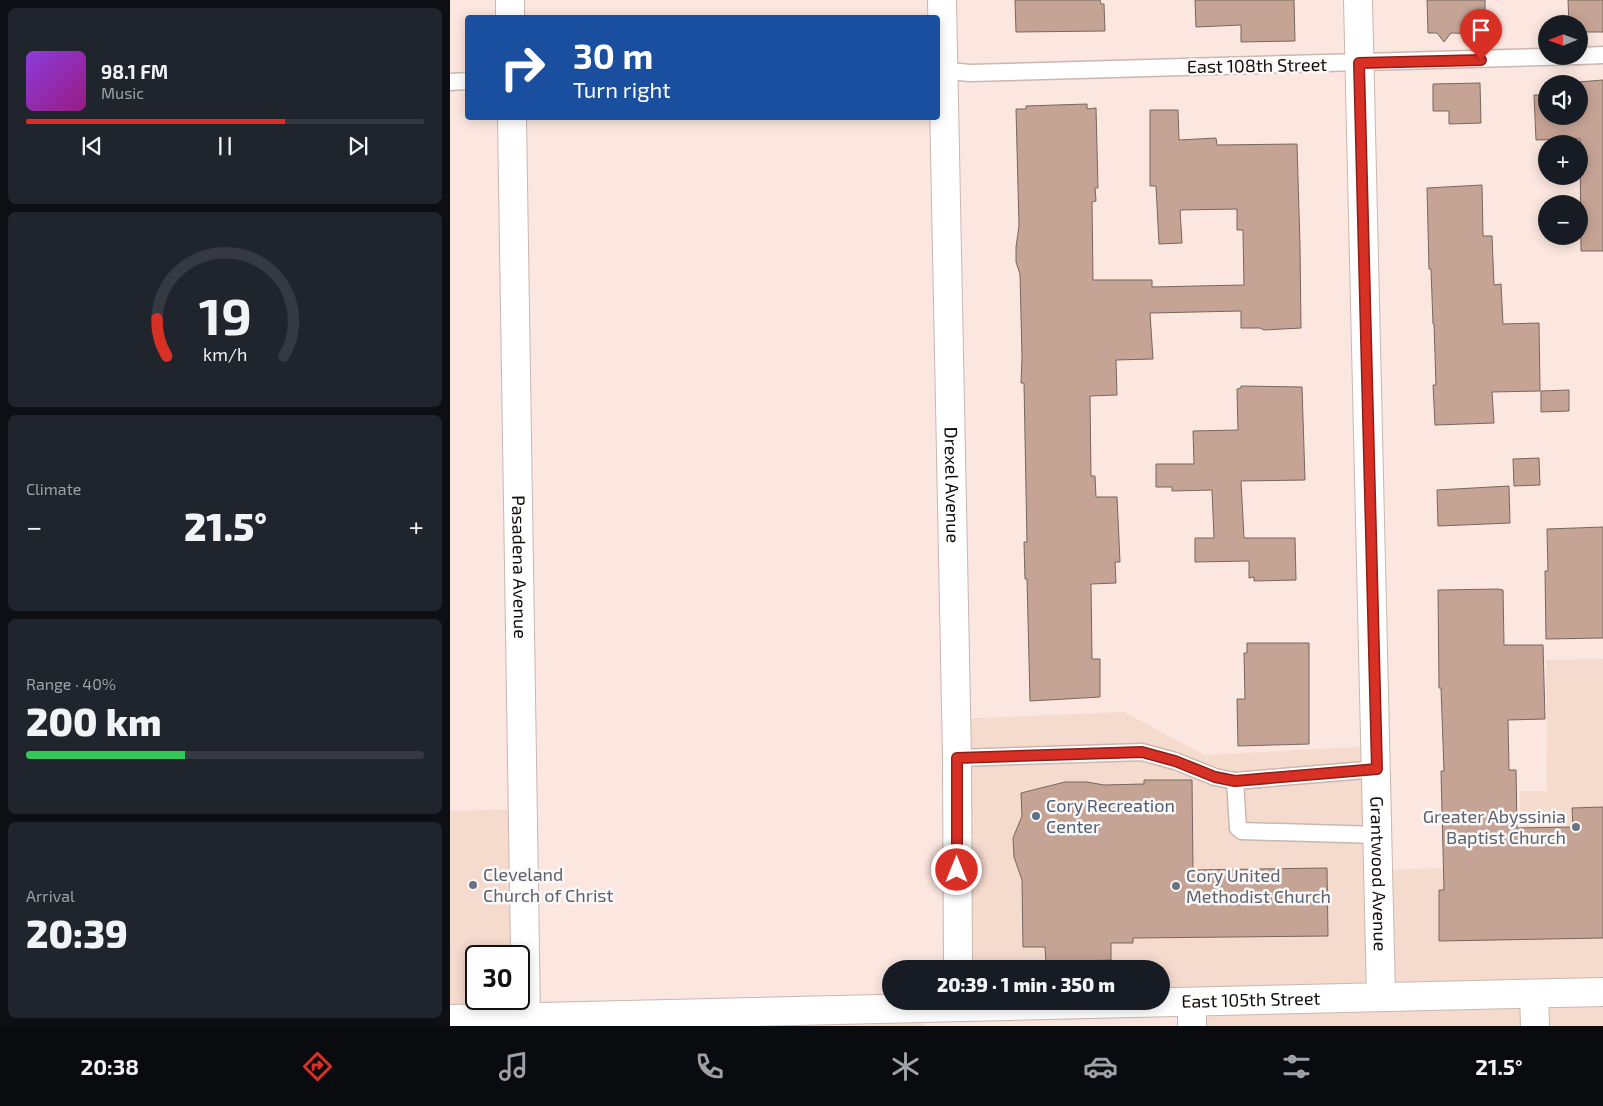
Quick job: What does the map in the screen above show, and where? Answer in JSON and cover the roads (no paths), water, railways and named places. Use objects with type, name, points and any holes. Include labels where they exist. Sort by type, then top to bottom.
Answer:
[{"type":"street","points":[[510,0],[510,15]]},
{"type":"street","name":"Drexel Avenue","points":[[942,0],[940,69],[957,758],[958,960]]},
{"type":"street","name":"Grantwood Avenue","points":[[1358,0],[1381,997]]},
{"type":"street","name":"Pasadena Avenue","points":[[512,120],[526,1016]]},
{"type":"street","name":"East 105th Street","points":[[1098,1010],[1192,1014],[1381,997],[1603,992]]},
{"type":"street","points":[[1534,994],[1535,1026]]},
{"type":"street","name":"East 105th Street","points":[[450,1018],[526,1016],[594,1021],[923,1017],[942,1010]]},
{"type":"lane","name":"East 108th Street","points":[[1588,56],[1603,55]]},
{"type":"lane","name":"East 108th Street","points":[[940,69],[970,73],[1538,57]]},
{"type":"lane","points":[[450,82],[465,81]]},
{"type":"lane","points":[[957,758],[1142,752],[1175,761],[1215,777],[1235,781],[1377,769]]},
{"type":"lane","points":[[1235,781],[1238,828],[1242,831],[1378,835]]},
{"type":"place","name":"Cory Recreation Center","points":[[1036,816]]},
{"type":"place","name":"Greater Abyssinia Baptist Church","points":[[1576,827]]},
{"type":"place","name":"Cleveland Church of Christ","points":[[473,885]]},
{"type":"place","name":"Cory United Methodist Church","points":[[1176,886]]}]
